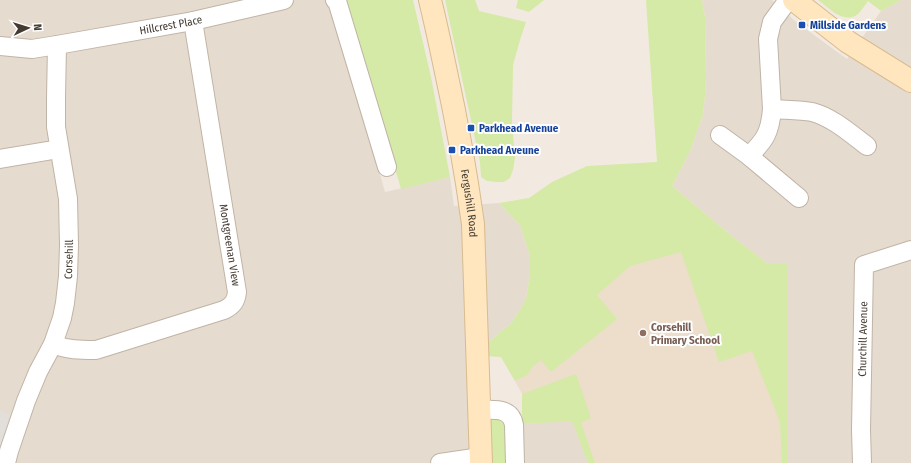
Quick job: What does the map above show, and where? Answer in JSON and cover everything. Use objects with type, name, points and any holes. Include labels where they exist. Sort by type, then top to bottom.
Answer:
[{"type":"main road","name":"Fergushill Road","points":[[430,0],[452,100],[473,224],[481,460]]},
{"type":"main road","points":[[794,0],[848,42],[911,80]]},
{"type":"street","name":"Hillcrest Place","points":[[0,46],[32,49],[58,45],[193,22],[284,0]]},
{"type":"street","points":[[335,0],[337,2],[387,167]]},
{"type":"street","points":[[749,156],[768,132],[771,121],[772,109],[768,39],[772,22],[788,0]]},
{"type":"street","name":"Montgreenan View","points":[[53,344],[60,347],[79,350],[96,350],[224,310],[234,303],[237,298],[238,292],[193,22]]},
{"type":"street","name":"Corsehill","points":[[6,463],[26,401],[38,372],[53,344],[62,318],[65,303],[69,245],[68,199],[56,128],[58,45]]},
{"type":"street","points":[[772,109],[811,112],[828,118],[867,146]]},
{"type":"street","points":[[720,135],[749,156],[799,198]]},
{"type":"street","points":[[0,159],[59,149]]},
{"type":"street","name":"Churchill Avenue","points":[[862,463],[861,430],[864,265],[911,250]]},
{"type":"street","points":[[480,410],[503,411],[511,416],[514,425],[515,463]]},
{"type":"street","points":[[440,463],[481,460]]},
{"type":"shaded area","points":[[0,0],[331,0],[385,192],[450,177],[454,206],[499,203],[520,225],[530,256],[530,274],[526,299],[511,323],[488,343],[470,463],[0,463]]},
{"type":"shaded area","points":[[702,0],[772,0],[795,21],[847,59],[881,11],[901,0],[911,0],[911,463],[787,463],[786,264],[768,264],[672,186],[691,149],[703,114],[706,77],[705,17]]},
{"type":"shaded area","name":"Corsehill Primary School","points":[[733,237],[768,264],[787,263],[787,463],[588,463],[572,421],[522,424],[522,394],[501,357],[488,356],[576,266]]},
{"type":"shaded area","points":[[0,411],[10,414],[0,449]]},
{"type":"shaded area","points":[[572,420],[588,463],[523,463],[522,424]]},
{"type":"green space","points":[[346,0],[413,0],[431,77],[450,177],[401,189]]},
{"type":"green space","points":[[445,0],[475,0],[479,11],[526,22],[513,65],[512,123],[515,158],[510,178],[504,182],[487,181],[481,177],[480,162]]},
{"type":"green space","points":[[518,0],[544,0],[529,12],[516,8]]},
{"type":"green space","points":[[646,0],[702,0],[705,17],[706,77],[703,114],[691,149],[672,186],[768,264],[787,263],[787,463],[782,463],[780,422],[752,351],[719,362],[681,252],[630,266],[597,295],[617,319],[551,372],[541,360],[533,366],[527,375],[515,381],[501,357],[488,356],[488,343],[511,323],[526,299],[530,274],[530,256],[520,225],[499,203],[529,198],[552,182],[587,166],[657,162]]},
{"type":"green space","points":[[818,0],[901,0],[881,11],[868,1],[858,14],[847,18],[842,17],[832,11]]},
{"type":"green space","points":[[576,374],[591,418],[581,423],[595,463],[588,463],[572,421],[522,424],[522,394]]},
{"type":"green space","points":[[495,418],[500,419],[506,424],[508,463],[491,463],[490,421]]},
{"type":"place","name":"Millside Gardens","points":[[802,25]]},
{"type":"place","name":"Parkhead Avenue","points":[[471,128]]},
{"type":"place","name":"Parkhead Aveune","points":[[452,150]]},
{"type":"place","name":"Corsehill Primary School","points":[[643,333]]}]
